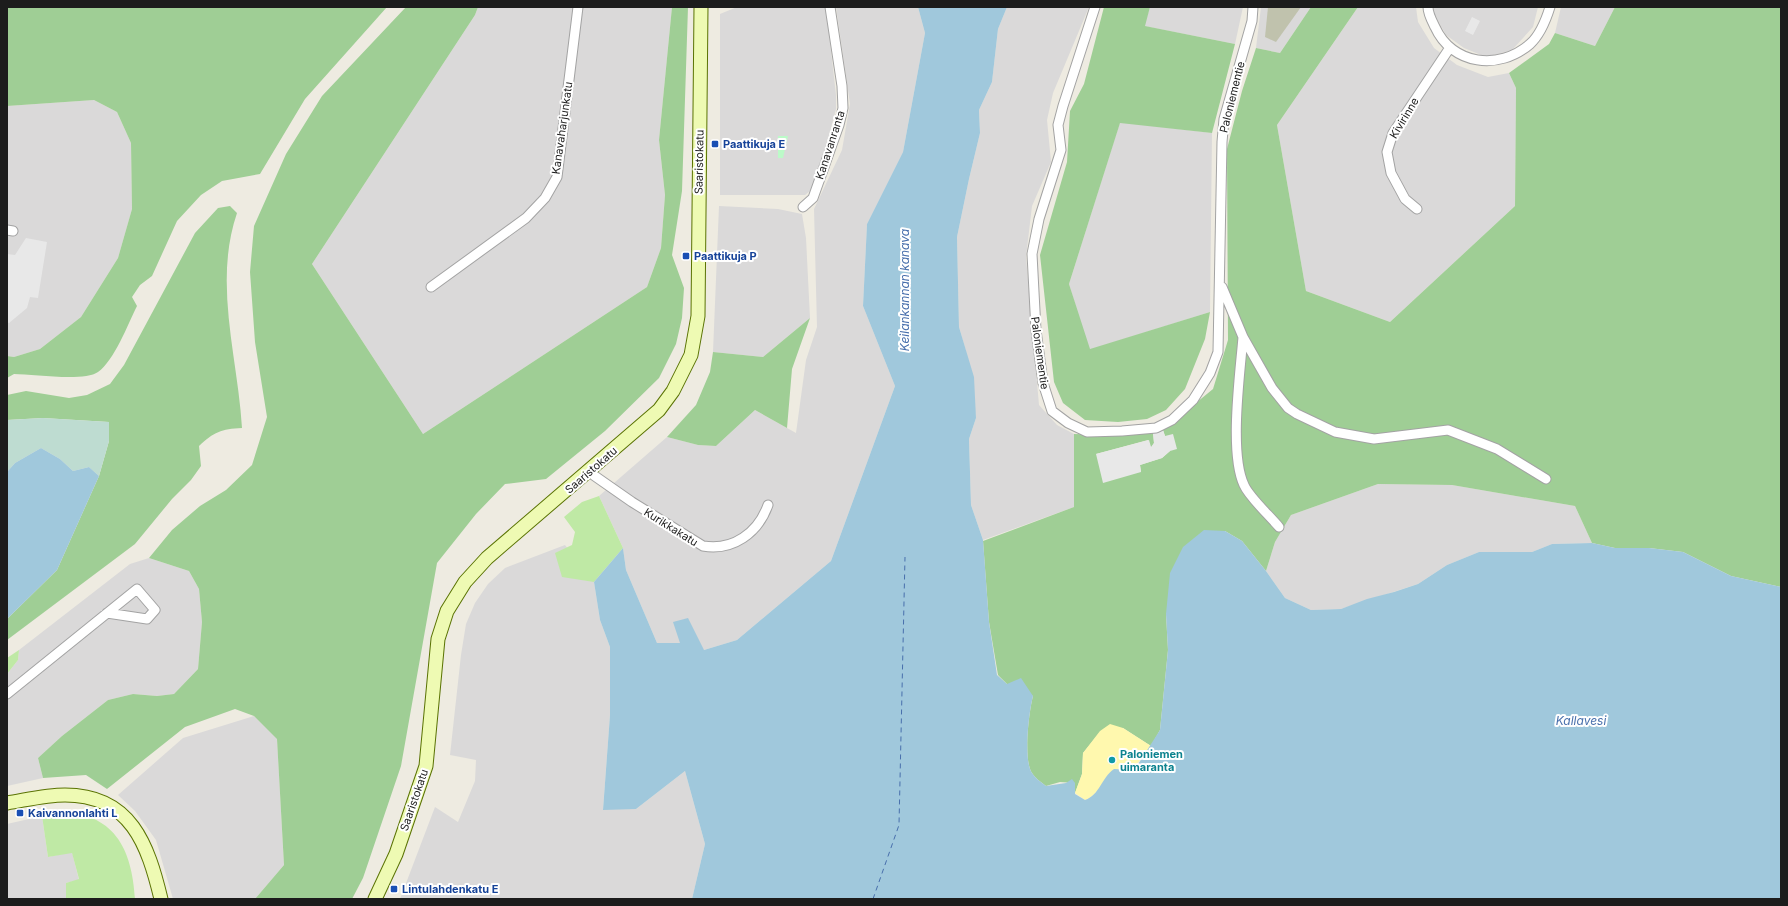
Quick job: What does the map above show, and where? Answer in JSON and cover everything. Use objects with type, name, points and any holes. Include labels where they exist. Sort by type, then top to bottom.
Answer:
[{"type":"main road","name":"Saaristokatu","points":[[375,899],[396,854],[426,766],[438,639],[447,611],[465,582],[488,558],[659,410],[673,391],[691,355],[698,316],[701,7]]},
{"type":"main road","points":[[7,803],[64,795],[85,796],[107,805],[119,812],[133,826],[148,852],[160,899]]},
{"type":"street","name":"Kanavaharjunkatu","points":[[431,286],[526,218],[545,198],[557,177],[578,7]]},
{"type":"street","name":"Kanavanranta","points":[[803,208],[812,198],[839,125],[843,108],[842,86],[830,7]]},
{"type":"street","name":"Paloniementie","points":[[1095,7],[1058,125],[1061,150],[1039,219],[1032,254],[1037,338],[1043,383],[1052,411],[1068,423],[1087,432],[1156,428],[1172,420],[1193,400],[1210,373],[1218,352],[1220,284],[1220,169],[1224,119],[1252,21],[1253,7]]},
{"type":"street","points":[[1428,7],[1428,12],[1438,35],[1449,49],[1474,60],[1494,61],[1512,56],[1530,44],[1546,21],[1550,7]]},
{"type":"street","name":"Kivirinne","points":[[1417,209],[1405,200],[1391,173],[1387,152],[1393,133],[1449,49]]},
{"type":"street","points":[[1220,284],[1242,337],[1272,388],[1288,408],[1297,414],[1335,432],[1374,439],[1448,430],[1497,450],[1546,479]]},
{"type":"street","points":[[1242,337],[1236,439],[1239,470],[1244,486],[1279,527]]},
{"type":"street","name":"Kurikkakatu","points":[[589,472],[632,502],[703,546],[716,549],[730,545],[751,532],[763,519],[768,505]]},
{"type":"street","points":[[7,694],[107,613],[137,589],[155,610],[147,619],[107,613]]},
{"type":"shaded area","points":[[478,7],[672,7],[659,140],[665,195],[661,248],[647,287],[423,434],[312,264],[475,15]]},
{"type":"shaded area","points":[[737,7],[826,7],[836,95],[836,109],[821,165],[810,191],[805,195],[720,195],[720,14]]},
{"type":"shaded area","points":[[836,7],[918,7],[925,33],[903,152],[867,224],[863,306],[895,386],[831,561],[737,640],[704,650],[680,643],[657,643],[626,570],[623,548],[599,496],[667,437],[698,445],[716,446],[755,410],[796,433],[806,360],[817,327],[814,209],[842,150],[850,104]]},
{"type":"shaded area","points":[[1007,7],[1089,7],[1053,93],[1047,120],[1051,162],[1032,206],[1026,257],[1039,405],[1057,425],[1074,434],[1074,507],[983,540],[971,505],[969,439],[976,418],[966,351],[959,327],[957,237],[980,133],[979,110],[992,82],[998,29]]},
{"type":"shaded area","points":[[1150,7],[1243,7],[1235,44],[1144,26]]},
{"type":"shaded area","points":[[1261,7],[1311,7],[1280,53],[1256,48]]},
{"type":"shaded area","points":[[1268,7],[1301,7],[1276,42],[1265,37]]},
{"type":"shaded area","points":[[1358,7],[1416,7],[1418,22],[1434,48],[1457,65],[1488,77],[1509,73],[1516,88],[1515,206],[1390,322],[1306,291],[1277,125]]},
{"type":"shaded area","points":[[1434,7],[1538,7],[1533,27],[1512,50],[1486,57],[1464,48],[1446,35],[1434,14]]},
{"type":"shaded area","points":[[1561,7],[1615,7],[1595,46],[1555,33]]},
{"type":"shaded area","points":[[1472,17],[1480,21],[1473,35],[1465,31]]},
{"type":"shaded area","points":[[94,100],[117,112],[131,143],[132,209],[118,258],[81,317],[40,349],[14,357],[7,356],[7,106]]},
{"type":"shaded area","points":[[1120,122],[1212,133],[1210,312],[1089,350],[1069,284]]},
{"type":"shaded area","points":[[719,206],[778,209],[802,214],[806,238],[810,318],[763,357],[713,352]]},
{"type":"shaded area","points":[[26,238],[47,242],[38,298],[30,297],[27,308],[9,323],[7,322],[7,254],[15,255]]},
{"type":"shaded area","points":[[43,418],[109,422],[109,441],[99,476],[89,467],[73,471],[60,459],[41,448],[15,463],[7,472],[7,420]]},
{"type":"shaded area","points":[[1163,430],[1165,436],[1173,434],[1177,449],[1170,451],[1162,458],[1140,465],[1141,472],[1103,483],[1096,454],[1149,440],[1151,447],[1154,443],[1153,433]]},
{"type":"shaded area","points":[[1378,484],[1452,485],[1575,506],[1592,543],[1552,544],[1532,552],[1479,552],[1447,565],[1418,584],[1341,609],[1311,610],[1285,598],[1266,571],[1275,542],[1291,515]]},
{"type":"shaded area","points":[[565,545],[594,582],[600,620],[610,647],[610,715],[603,809],[636,809],[685,771],[705,844],[692,899],[400,899],[435,807],[458,822],[475,781],[476,760],[450,755],[461,655],[466,624],[475,603],[488,584],[505,568]]},
{"type":"shaded area","points":[[149,558],[189,571],[199,589],[202,622],[198,669],[174,694],[157,696],[133,694],[108,700],[62,736],[38,758],[43,778],[7,786],[7,674],[18,660],[19,650],[130,564]]},
{"type":"shaded area","points":[[254,716],[277,738],[284,865],[255,899],[173,899],[156,840],[135,811],[118,795],[183,738]]},
{"type":"shaded area","points":[[42,816],[48,857],[72,852],[79,880],[66,883],[66,899],[7,899],[7,824]]},
{"type":"green space","points":[[7,7],[387,7],[305,99],[260,174],[222,181],[201,195],[177,221],[152,276],[140,285],[132,297],[137,306],[120,342],[110,360],[104,367],[98,372],[82,377],[14,374],[7,378],[7,356],[14,357],[40,349],[81,317],[118,258],[132,209],[131,143],[117,112],[94,100],[7,106]]},
{"type":"green space","points":[[406,7],[478,7],[475,15],[312,264],[423,434],[647,287],[661,248],[665,195],[659,140],[672,7],[688,7],[682,191],[672,255],[684,288],[682,318],[676,344],[659,378],[605,431],[546,479],[505,484],[476,514],[437,563],[401,766],[363,878],[352,899],[255,899],[284,865],[277,739],[254,716],[235,709],[185,727],[107,789],[86,775],[43,778],[38,758],[62,736],[108,700],[133,694],[157,696],[174,694],[198,669],[202,622],[199,589],[189,571],[149,558],[172,530],[200,506],[226,490],[252,465],[267,417],[255,342],[250,272],[254,226],[286,154],[322,96]]},
{"type":"green space","points":[[1104,7],[1150,7],[1145,26],[1235,44],[1212,133],[1120,123],[1069,284],[1090,349],[1210,312],[1205,339],[1185,389],[1166,410],[1147,419],[1118,422],[1085,420],[1063,403],[1054,382],[1040,255],[1067,162],[1070,111],[1084,84]]},
{"type":"green space","points":[[1311,7],[1358,7],[1277,125],[1306,291],[1390,322],[1515,206],[1516,88],[1509,73],[1549,44],[1555,33],[1595,46],[1615,7],[1781,7],[1781,587],[1731,576],[1683,552],[1649,548],[1615,548],[1592,543],[1575,506],[1452,485],[1378,484],[1291,515],[1275,542],[1266,571],[1242,541],[1225,531],[1166,614],[1168,650],[1160,730],[1151,746],[1123,728],[1101,731],[1083,753],[1082,774],[1075,793],[1075,783],[1060,782],[1046,786],[1036,778],[1029,767],[1027,747],[1033,696],[1007,684],[998,675],[989,622],[983,541],[1074,507],[1074,434],[1109,435],[1153,433],[1154,443],[1151,448],[1148,440],[1096,454],[1141,472],[1140,465],[1162,458],[1170,451],[1163,430],[1213,389],[1228,340],[1227,149],[1242,91],[1256,48],[1280,53]]},
{"type":"green space","points":[[778,136],[788,136],[783,158],[778,158]]},
{"type":"green space","points":[[230,206],[237,213],[230,239],[227,266],[227,293],[242,428],[218,432],[209,437],[199,446],[201,466],[191,480],[172,499],[135,544],[7,640],[7,619],[57,570],[99,476],[109,441],[109,422],[43,418],[7,420],[7,395],[26,391],[69,398],[87,395],[110,384],[124,365],[195,233],[218,208]]},
{"type":"green space","points":[[810,318],[792,369],[787,428],[755,410],[716,446],[698,445],[667,437],[696,405],[710,372],[713,352],[763,357]]},
{"type":"green space","points":[[599,496],[623,548],[594,582],[562,577],[555,553],[572,545],[575,532],[564,517],[582,502]]},
{"type":"green space","points":[[19,650],[18,660],[7,674],[7,658]]},
{"type":"green space","points":[[57,812],[77,814],[93,818],[106,826],[116,836],[124,849],[130,864],[135,899],[66,899],[66,883],[79,879],[72,853],[48,857],[42,816]]},
{"type":"sand","name":"Paloniemen uimaranta","points":[[1110,724],[1123,728],[1151,746],[1132,770],[1114,769],[1097,791],[1090,798],[1085,800],[1075,793],[1082,774],[1083,753],[1100,731]]},
{"type":"water","name":"Kallavesi","points":[[918,7],[1007,7],[998,29],[992,82],[979,110],[980,133],[957,237],[959,327],[974,377],[976,418],[969,439],[971,505],[983,540],[989,622],[997,675],[1007,684],[1021,678],[1033,696],[1027,747],[1029,767],[1035,777],[1046,786],[1066,783],[1072,779],[1075,783],[1075,794],[1085,800],[1094,794],[1106,777],[1114,769],[1132,770],[1137,766],[1160,730],[1168,650],[1166,614],[1170,573],[1183,547],[1204,530],[1225,531],[1242,541],[1285,598],[1311,610],[1341,609],[1367,599],[1418,584],[1447,565],[1479,552],[1532,552],[1552,544],[1592,543],[1615,548],[1649,548],[1683,552],[1731,576],[1781,587],[1781,899],[692,899],[705,844],[685,771],[636,809],[603,810],[610,715],[610,647],[600,620],[594,582],[623,548],[626,570],[657,643],[680,643],[673,622],[688,618],[704,650],[737,640],[831,561],[895,386],[863,306],[867,224],[903,152],[925,33]]},
{"type":"water","points":[[41,448],[60,459],[73,471],[89,467],[99,476],[57,570],[7,619],[7,472],[15,463]]},
{"type":"ferry route","points":[[873,899],[899,825],[905,557]]},
{"type":"place","name":"Paattikuja E","points":[[715,144]]},
{"type":"place","name":"Paattikuja P","points":[[686,256]]},
{"type":"place","name":"Paloniemen uimaranta","points":[[1112,760]]},
{"type":"place","name":"Kaivannonlahti L","points":[[20,813]]},
{"type":"place","name":"Lintulahdenkatu E","points":[[394,889]]},
{"type":"water label","name":"Keilankannan kanava","points":[[905,290]]}]
